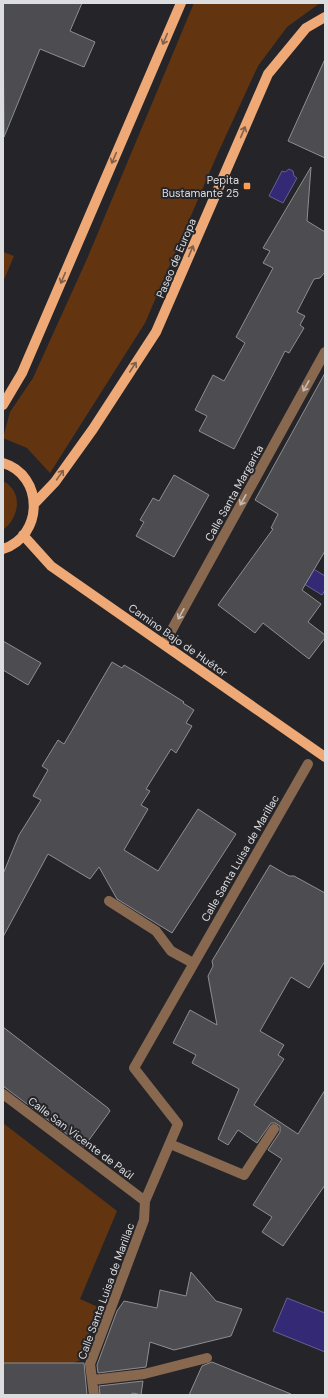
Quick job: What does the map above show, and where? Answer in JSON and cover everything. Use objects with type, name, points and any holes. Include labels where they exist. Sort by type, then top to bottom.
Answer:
[{"type":"main road","points":[[3,405],[22,374],[181,3]]},
{"type":"main road","name":"Paseo de Europa","points":[[34,504],[55,482],[156,332],[268,74],[306,28],[325,17]]},
{"type":"main road","points":[[3,463],[16,469],[23,476],[33,493],[34,504],[34,515],[23,536],[16,542],[3,549]]},
{"type":"main road","name":"Camino Bajo de Huétor","points":[[23,536],[51,566],[325,757]]},
{"type":"street","name":"Calle Santa Margarita","points":[[164,644],[325,352]]},
{"type":"street","name":"Calle Santa Luisa de Marillac","points":[[94,1395],[90,1364],[144,1220],[145,1201],[178,1124],[134,1068],[308,764]]},
{"type":"street","points":[[109,900],[156,931],[171,951],[193,963]]},
{"type":"street","name":"Calle San Vicente de Paúl","points":[[3,1094],[145,1201]]},
{"type":"street","points":[[170,1144],[244,1175],[274,1128]]},
{"type":"street","points":[[92,1380],[144,1374],[207,1358]]},
{"type":"shaded area","points":[[194,3],[320,3],[287,27],[258,66],[217,155],[145,323],[50,473],[27,448],[3,438],[10,412],[33,378],[87,259]]},
{"type":"shaded area","points":[[289,169],[293,171],[294,176],[297,178],[283,203],[269,196],[282,171],[285,172]]},
{"type":"shaded area","points":[[3,252],[14,256],[3,282]]},
{"type":"shaded area","points":[[3,481],[10,486],[14,492],[17,505],[13,519],[3,530]]},
{"type":"shaded area","points":[[297,559],[325,576],[325,590],[322,595],[288,574]]},
{"type":"shaded area","points":[[3,1123],[117,1211],[80,1299],[98,1307],[81,1360],[73,1363],[3,1363]]},
{"type":"shaded area","points":[[287,1298],[325,1313],[325,1352],[273,1331]]},
{"type":"building","points":[[3,3],[82,3],[70,31],[95,42],[84,67],[40,49],[4,137]]},
{"type":"building","points":[[325,59],[325,158],[288,141]]},
{"type":"building","points":[[311,167],[307,221],[325,232],[325,272],[320,278],[314,279],[297,312],[305,316],[300,325],[304,328],[289,353],[285,351],[234,449],[199,431],[207,416],[195,410],[213,375],[224,381],[245,343],[236,337],[273,268],[263,263],[270,251],[263,248]]},
{"type":"building","points":[[325,373],[325,551],[302,590],[321,604],[308,622],[325,635],[325,638],[309,659],[263,623],[255,633],[218,605],[273,529],[271,528],[278,514],[255,500]]},
{"type":"building","points":[[174,475],[209,495],[174,557],[136,536],[144,522],[140,520],[153,498],[159,501]]},
{"type":"building","points":[[3,641],[41,663],[28,685],[3,670]]},
{"type":"building","points":[[112,662],[122,668],[124,665],[136,672],[184,702],[183,703],[194,710],[186,723],[192,726],[176,753],[171,749],[146,789],[150,791],[141,805],[148,809],[124,850],[158,871],[198,809],[236,834],[172,933],[117,899],[99,867],[90,879],[48,854],[3,937],[3,874],[19,835],[41,800],[33,796],[48,770],[42,766],[58,740],[64,744]]},
{"type":"building","points":[[270,865],[325,893],[325,961],[309,988],[291,977],[260,1031],[284,1045],[278,1055],[284,1059],[254,1105],[298,1134],[325,1090],[325,1185],[283,1246],[262,1232],[272,1217],[253,1205],[282,1159],[268,1150],[280,1132],[280,1126],[275,1123],[271,1123],[257,1143],[238,1130],[228,1145],[218,1139],[239,1089],[192,1063],[196,1055],[173,1043],[190,1010],[217,1025],[208,976],[213,966],[212,961]]},
{"type":"building","points":[[3,1027],[108,1108],[110,1111],[84,1147],[3,1086]]},
{"type":"building","points":[[191,1272],[216,1301],[242,1309],[231,1336],[174,1350],[150,1342],[146,1367],[98,1373],[97,1365],[117,1311],[124,1301],[157,1308],[160,1290],[186,1296]]},
{"type":"building","points":[[212,1362],[291,1395],[189,1395],[202,1366]]},
{"type":"building","points":[[3,1363],[84,1363],[87,1395],[3,1395]]},
{"type":"building","points":[[143,1381],[141,1395],[133,1393],[130,1395],[100,1395],[99,1386]]},
{"type":"place","name":"Pepita Bustamante 25","points":[[247,186]]}]
